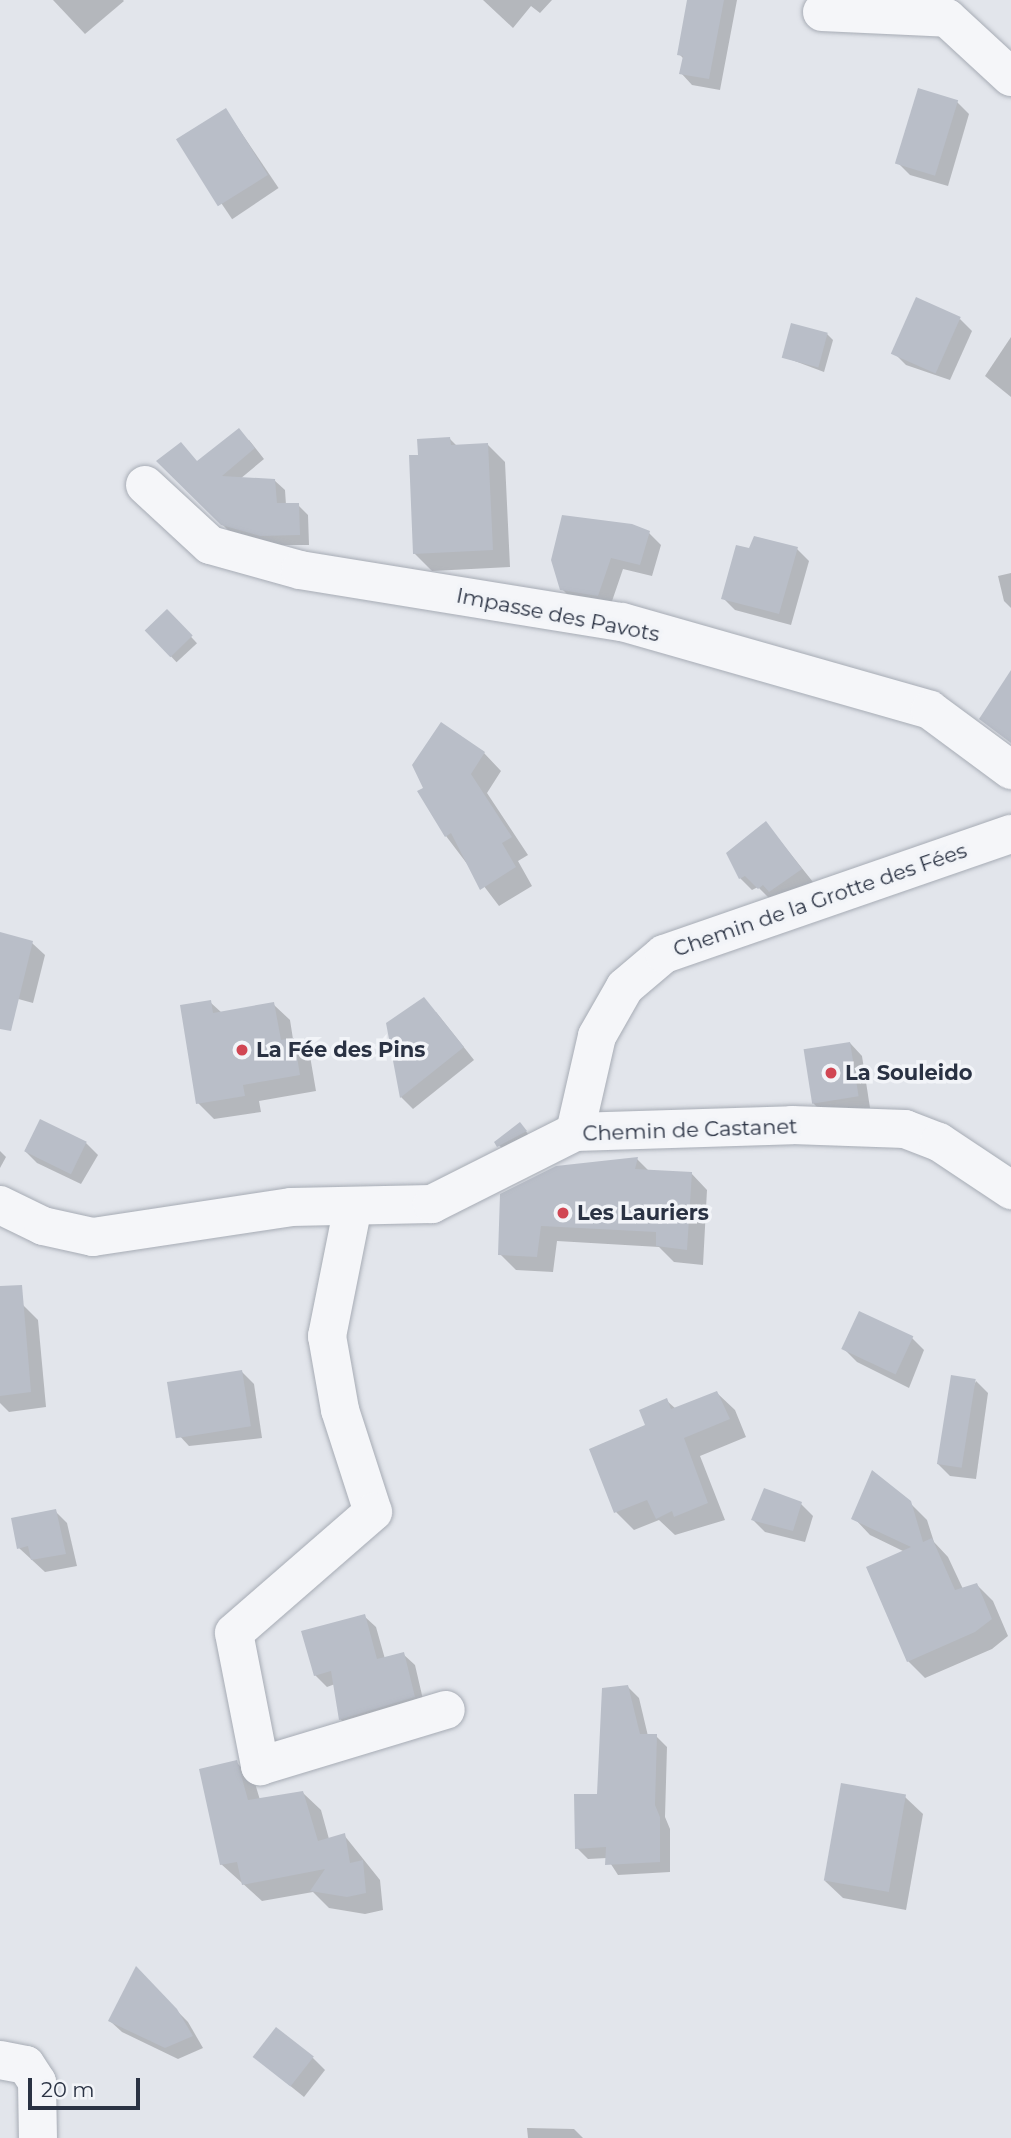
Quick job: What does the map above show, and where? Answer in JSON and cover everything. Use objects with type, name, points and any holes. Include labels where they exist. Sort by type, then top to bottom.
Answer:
[{"type":"street","points":[[822,12],[947,18],[1011,77]]},
{"type":"street","name":"Impasse des Pavots","points":[[145,485],[210,545],[300,570],[622,622],[930,710],[1011,770]]},
{"type":"street","name":"Chemin de la Grotte des Fées","points":[[575,1132],[597,1036],[625,986],[664,954],[1011,834]]},
{"type":"street","name":"Chemin de Castanet","points":[[0,1205],[43,1226],[93,1237],[291,1208],[432,1204],[575,1132],[792,1125],[905,1129],[939,1142],[1011,1190]]},
{"type":"street","points":[[353,1206],[327,1336],[340,1410],[373,1512],[234,1633],[260,1766],[446,1710]]},
{"type":"street","points":[[0,2060],[26,2065],[37,2082],[38,2138]]},
{"type":"building","points":[[687,0],[724,0],[709,79],[679,74],[683,56],[677,55]]},
{"type":"building","points":[[918,88],[958,100],[935,176],[895,164]]},
{"type":"building","points":[[226,108],[268,175],[218,206],[176,139]]},
{"type":"building","points":[[916,297],[961,317],[936,374],[891,354]]},
{"type":"building","points":[[791,323],[828,333],[818,368],[782,358]]},
{"type":"building","points":[[239,428],[255,448],[222,476],[275,479],[277,503],[299,503],[300,535],[260,536],[221,525],[156,461],[181,442],[197,461]]},
{"type":"building","points":[[450,437],[451,445],[488,443],[493,550],[413,554],[409,455],[418,455],[417,439]]},
{"type":"building","points":[[562,515],[632,524],[650,531],[640,565],[611,558],[598,596],[560,590],[551,560]]},
{"type":"building","points":[[754,536],[798,547],[779,614],[721,599],[736,545],[749,548]]},
{"type":"building","points":[[167,609],[193,636],[170,657],[145,631]]},
{"type":"building","points":[[1011,670],[1011,743],[979,719]]},
{"type":"building","points":[[441,722],[485,752],[471,774],[512,837],[502,843],[516,867],[480,890],[451,833],[445,837],[417,791],[423,788],[412,765]]},
{"type":"building","points":[[766,821],[802,869],[769,892],[763,885],[758,889],[745,876],[739,879],[726,853]]},
{"type":"building","points":[[0,932],[33,941],[11,1031],[0,1029]]},
{"type":"building","points":[[424,997],[464,1047],[400,1098],[386,1023]]},
{"type":"building","name":"La Fée des Pins","points":[[211,1000],[213,1013],[274,1002],[281,1040],[294,1038],[300,1075],[243,1085],[245,1096],[196,1104],[180,1005]]},
{"type":"building","name":"La Souleido","points":[[850,1042],[859,1096],[812,1104],[804,1049]]},
{"type":"building","points":[[40,1119],[87,1142],[71,1174],[24,1151]]},
{"type":"building","points":[[520,1122],[527,1131],[497,1147],[494,1142]]},
{"type":"building","name":"Les Lauriers","points":[[638,1157],[635,1169],[692,1172],[687,1250],[656,1246],[656,1232],[541,1226],[537,1257],[498,1255],[500,1194],[556,1166]]},
{"type":"building","points":[[22,1285],[31,1392],[0,1396],[0,1286]]},
{"type":"building","points":[[859,1311],[913,1336],[896,1374],[841,1349]]},
{"type":"building","points":[[242,1370],[251,1426],[176,1438],[167,1382]]},
{"type":"building","points":[[951,1375],[976,1379],[962,1468],[937,1464]]},
{"type":"building","points":[[717,1391],[730,1419],[684,1438],[708,1503],[674,1517],[672,1511],[656,1519],[647,1500],[614,1513],[589,1449],[645,1425],[639,1410],[667,1398],[671,1409]]},
{"type":"building","points":[[872,1470],[911,1501],[923,1542],[932,1538],[955,1590],[977,1583],[992,1619],[975,1632],[907,1662],[866,1567],[911,1547],[851,1519]]},
{"type":"building","points":[[764,1488],[802,1502],[793,1531],[751,1520]]},
{"type":"building","points":[[56,1509],[66,1554],[31,1560],[28,1546],[17,1549],[11,1518]]},
{"type":"building","points":[[365,1614],[377,1659],[404,1652],[415,1697],[339,1720],[331,1671],[314,1676],[301,1631]]},
{"type":"building","points":[[628,1685],[640,1734],[657,1734],[655,1805],[660,1817],[660,1862],[605,1865],[606,1847],[575,1849],[574,1794],[597,1794],[602,1688]]},
{"type":"building","points":[[237,1760],[248,1800],[303,1791],[318,1841],[345,1833],[350,1863],[363,1860],[366,1893],[347,1897],[310,1891],[325,1869],[242,1885],[237,1862],[220,1865],[199,1769]]},
{"type":"building","points":[[841,1783],[906,1794],[889,1892],[824,1880]]},
{"type":"building","points":[[136,1966],[177,2009],[193,2036],[165,2048],[108,2021]]},
{"type":"building","points":[[276,2027],[314,2057],[290,2086],[253,2057]]},
{"type":"place","name":"La Fée des Pins","points":[[242,1050]]},
{"type":"place","name":"La Souleido","points":[[831,1073]]},
{"type":"place","name":"Les Lauriers","points":[[563,1213]]}]
